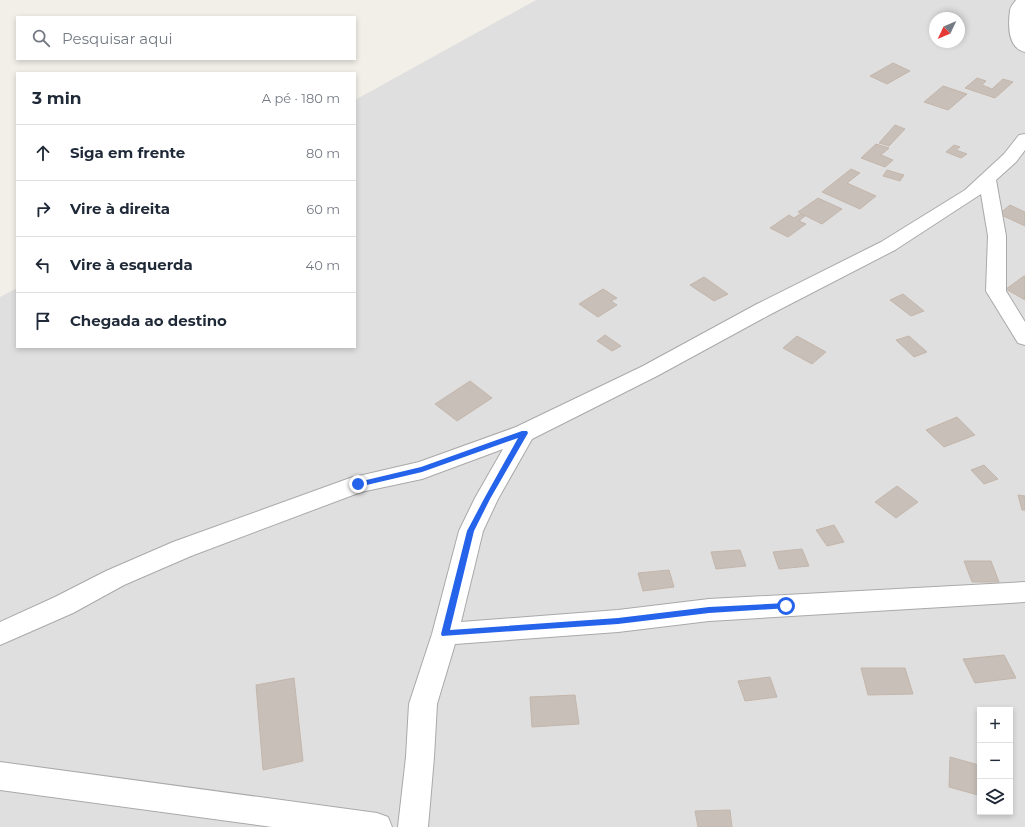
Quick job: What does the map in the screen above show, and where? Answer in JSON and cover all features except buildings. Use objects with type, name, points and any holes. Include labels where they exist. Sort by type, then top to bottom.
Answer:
[{"type":"street","points":[[1023,0],[1017,10],[1018,40],[1025,48]]},
{"type":"street","points":[[0,634],[64,605],[115,578],[182,549],[358,484],[422,470],[524,433],[650,371],[764,309],[888,246],[971,194],[1010,158],[1025,139]]},
{"type":"street","points":[[987,179],[997,236],[996,291],[1025,338]]},
{"type":"street","points":[[413,827],[420,757],[423,704],[445,634],[471,531],[487,498],[524,433]]},
{"type":"street","points":[[445,634],[618,621],[709,610],[1025,592]]},
{"type":"street","points":[[0,776],[377,827]]},
{"type":"shaded area","points":[[536,0],[1025,0],[1025,827],[0,827],[0,297],[16,289],[16,348],[356,348],[356,99]]},
{"type":"route","points":[[358,484],[422,470],[524,433],[487,498],[471,531],[445,634],[618,621],[709,610],[786,606]]}]
